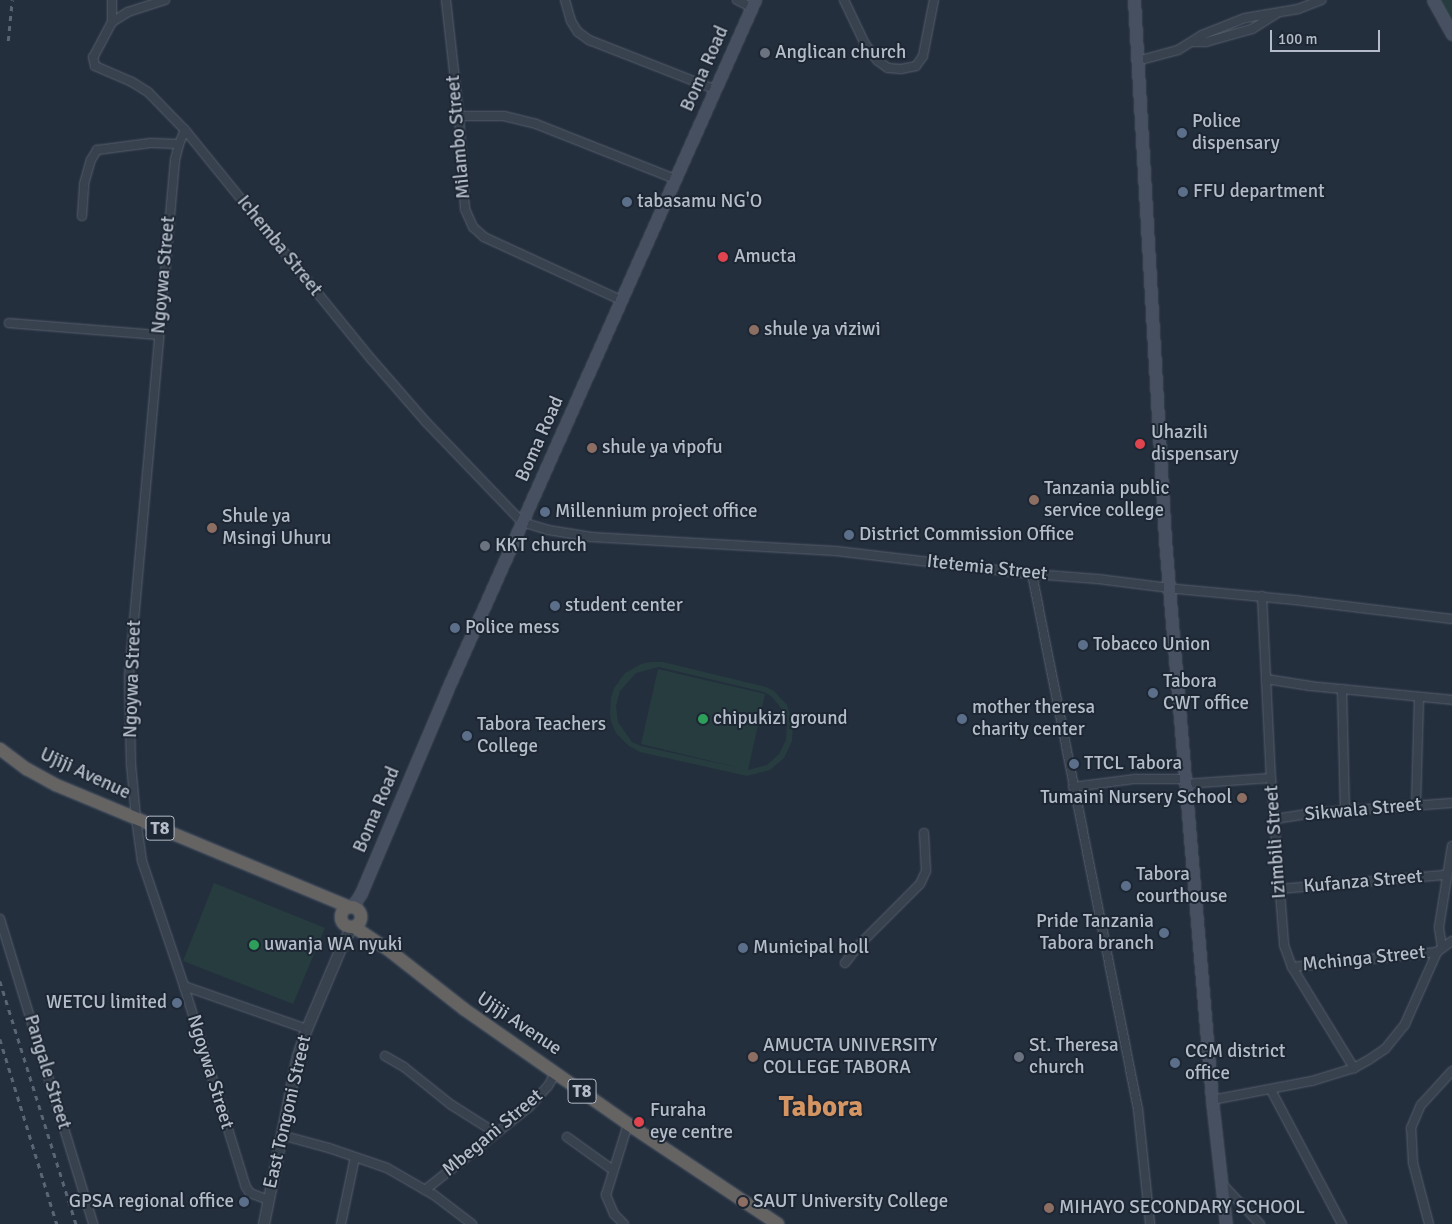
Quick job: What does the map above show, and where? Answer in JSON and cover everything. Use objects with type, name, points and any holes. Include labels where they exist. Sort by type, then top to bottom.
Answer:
[{"type":"highway","name":"Ujiji Avenue","points":[[0,749],[56,785],[324,897],[352,917],[390,951],[464,1009],[628,1124],[778,1224]]},
{"type":"main road","points":[[1134,0],[1169,588],[1212,1100],[1226,1224]]},
{"type":"main road","points":[[1433,0],[1452,34]]},
{"type":"main road","name":"Boma Road","points":[[352,917],[447,690],[753,4]]},
{"type":"street","points":[[112,0],[112,22]]},
{"type":"street","points":[[112,22],[128,12],[165,0]]},
{"type":"street","name":"Milambo Street","points":[[446,0],[458,116],[464,209],[473,227],[484,237],[621,300]]},
{"type":"street","points":[[565,0],[571,21],[578,32],[589,40],[714,89]]},
{"type":"street","points":[[737,0],[753,4]]},
{"type":"street","points":[[844,0],[865,44],[878,62],[888,68],[901,69],[916,66],[922,56],[934,0]]},
{"type":"street","points":[[1137,61],[1168,53],[1192,42],[1202,35],[1245,18],[1298,9],[1321,0]]},
{"type":"street","points":[[1192,42],[1206,42],[1252,28],[1277,13]]},
{"type":"street","name":"Ichemba Street","points":[[112,22],[100,40],[93,64],[100,69],[132,82],[148,92],[185,130],[372,360],[426,422],[471,466],[522,522]]},
{"type":"street","points":[[458,116],[504,116],[536,124],[675,179]]},
{"type":"street","name":"Ngoywa Street","points":[[185,130],[175,160],[129,676],[136,818],[142,861],[184,986],[246,1187],[250,1193],[268,1200]]},
{"type":"street","points":[[82,216],[84,184],[91,160],[97,150],[151,143],[179,144]]},
{"type":"street","points":[[9,323],[158,335]]},
{"type":"street","name":"Itetemia Street","points":[[522,522],[548,530],[591,538],[836,551],[1032,574],[1098,578],[1169,588],[1262,596],[1452,619]]},
{"type":"street","points":[[1032,574],[1138,1109],[1150,1224]]},
{"type":"street","name":"Izimbili Street","points":[[1262,596],[1271,778],[1284,945],[1292,967],[1354,1068]]},
{"type":"street","points":[[1266,679],[1452,700]]},
{"type":"street","points":[[1342,689],[1345,811]]},
{"type":"street","points":[[1416,805],[1420,697]]},
{"type":"street","points":[[1073,787],[1135,779],[1184,782],[1271,778]]},
{"type":"street","name":"Sikwala Street","points":[[1274,818],[1452,803]]},
{"type":"street","points":[[846,963],[859,945],[920,884],[926,871],[924,834]]},
{"type":"street","points":[[1212,1100],[1312,1081],[1354,1068],[1385,1049],[1394,1040],[1405,1024],[1440,949],[1439,927],[1452,846]]},
{"type":"street","name":"Kufanza Street","points":[[1279,889],[1447,875]]},
{"type":"street","name":"East Tongoni Street","points":[[264,1224],[281,1135],[307,1028],[342,946],[352,917]]},
{"type":"street","name":"Pangale Street","points":[[0,919],[93,1224]]},
{"type":"street","points":[[1440,949],[1452,940]]},
{"type":"street","name":"Mchinga Street","points":[[1292,967],[1440,949]]},
{"type":"street","points":[[184,986],[307,1028]]},
{"type":"street","points":[[385,1056],[404,1067],[456,1108],[496,1132]]},
{"type":"street","points":[[1429,1224],[1413,1162],[1411,1128],[1416,1112],[1421,1105],[1452,1071]]},
{"type":"street","name":"Mbegani Street","points":[[425,1190],[529,1107],[548,1086],[556,1072]]},
{"type":"street","points":[[1271,1090],[1342,1224]]},
{"type":"street","points":[[624,1224],[614,1214],[606,1195],[628,1124]]},
{"type":"street","points":[[281,1135],[387,1168],[425,1190],[472,1224]]},
{"type":"street","points":[[567,1136],[614,1170]]},
{"type":"street","points":[[341,1224],[355,1157]]},
{"type":"street","points":[[1222,1184],[1260,1224]]},
{"type":"green space","points":[[1437,0],[1452,0],[1452,28]]},
{"type":"green space","name":"chipukizi ground","points":[[663,662],[766,687],[774,691],[787,705],[793,723],[792,741],[784,758],[770,770],[747,776],[640,752],[629,746],[616,733],[612,724],[610,715],[611,697],[614,688],[625,673],[641,664]],"holes":[[[659,667],[764,692],[771,696],[781,708],[787,724],[786,740],[779,754],[767,765],[748,770],[765,694],[658,669],[641,744],[740,768],[641,746],[632,742],[618,722],[616,706],[620,691],[636,673]]]},
{"type":"green space","name":"uwanja WA nyuki","points":[[214,883],[325,928],[293,1004],[183,961]]},
{"type":"railway","points":[[8,41],[12,0]]},
{"type":"railway","points":[[0,981],[76,1224]]},
{"type":"railway","points":[[0,1039],[57,1224]]},
{"type":"place","name":"Anglican church","points":[[765,53]]},
{"type":"place","name":"Police dispensary","points":[[1182,133]]},
{"type":"place","name":"FFU department","points":[[1183,192]]},
{"type":"place","name":"tabasamu NG'O","points":[[627,202]]},
{"type":"place","name":"Amucta","points":[[723,257]]},
{"type":"place","name":"shule ya viziwi","points":[[754,330]]},
{"type":"place","name":"Uhazili dispensary","points":[[1140,444]]},
{"type":"place","name":"shule ya vipofu","points":[[592,448]]},
{"type":"place","name":"Tanzania public service college","points":[[1034,500]]},
{"type":"place","name":"Millennium project office","points":[[545,512]]},
{"type":"place","name":"Shule ya Msingi Uhuru","points":[[212,528]]},
{"type":"place","name":"District Commission Office","points":[[849,535]]},
{"type":"place","name":"KKT church","points":[[485,546]]},
{"type":"place","name":"student center","points":[[555,606]]},
{"type":"place","name":"Police mess","points":[[455,628]]},
{"type":"place","name":"Tobacco Union","points":[[1083,645]]},
{"type":"place","name":"Tabora CWT office","points":[[1153,693]]},
{"type":"place","name":"chipukizi ground","points":[[703,719]]},
{"type":"place","name":"mother theresa charity center","points":[[962,719]]},
{"type":"place","name":"Tabora Teachers College","points":[[467,736]]},
{"type":"place","name":"TTCL Tabora","points":[[1074,764]]},
{"type":"place","name":"Tumaini Nursery School","points":[[1242,798]]},
{"type":"place","name":"Tabora courthouse","points":[[1126,886]]},
{"type":"place","name":"Pride Tanzania Tabora branch","points":[[1164,933]]},
{"type":"place","name":"uwanja WA nyuki","points":[[254,945]]},
{"type":"place","name":"Municipal holl","points":[[743,948]]},
{"type":"place","name":"WETCU limited","points":[[177,1003]]},
{"type":"place","name":"AMUCTA UNIVERSITY COLLEGE TABORA","points":[[753,1057]]},
{"type":"place","name":"St. Theresa church","points":[[1019,1057]]},
{"type":"place","name":"CCM district office","points":[[1175,1063]]},
{"type":"place","name":"Furaha eye centre","points":[[639,1122]]},
{"type":"place","name":"GPSA regional office","points":[[244,1202]]},
{"type":"place","name":"SAUT University College","points":[[743,1202]]},
{"type":"place","name":"MIHAYO SECONDARY SCHOOL","points":[[1049,1208]]},
{"type":"district","name":"Tabora","points":[[821,1107]]}]
